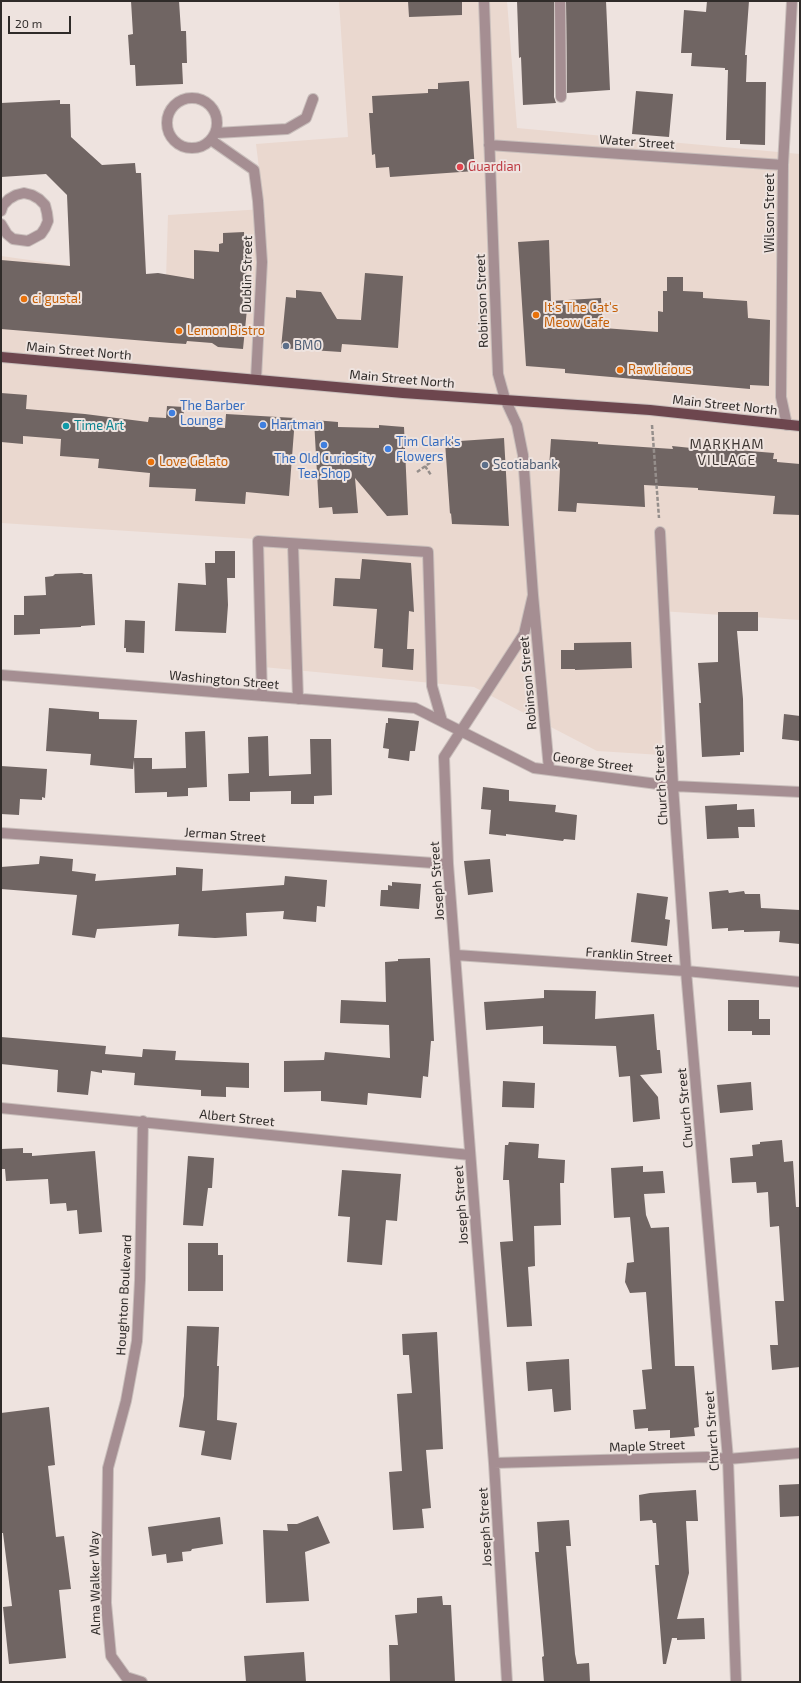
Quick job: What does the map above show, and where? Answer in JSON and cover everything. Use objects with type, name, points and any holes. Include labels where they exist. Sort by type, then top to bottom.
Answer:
[{"type":"main road","name":"Main Street North","points":[[1,357],[418,394],[650,410],[800,426]]},
{"type":"street","name":"Robinson Street","points":[[484,1],[498,374],[505,399],[517,425],[523,455],[548,769]]},
{"type":"street","points":[[560,1],[562,97]]},
{"type":"street","name":"Wilson Street","points":[[787,425],[781,397],[783,165],[795,54],[792,1]]},
{"type":"street","points":[[213,136],[217,124],[216,116],[212,108],[202,100],[190,98],[181,100],[174,105],[169,112],[167,128],[170,136],[175,142],[189,149],[204,145],[213,136],[287,129],[306,118],[313,99]]},
{"type":"street","name":"Dublin Street","points":[[213,136],[254,170],[258,201],[262,262],[256,379]]},
{"type":"street","name":"Water Street","points":[[489,145],[783,165]]},
{"type":"street","points":[[1,211],[3,205],[8,199],[24,193],[39,199],[45,205],[48,221],[41,234],[28,241],[13,239],[7,234],[1,224]]},
{"type":"street","name":"Church Street","points":[[660,532],[686,971],[728,1459],[736,1682]]},
{"type":"street","points":[[262,696],[258,542],[428,552],[432,686],[442,721]]},
{"type":"street","points":[[293,544],[298,699]]},
{"type":"street","name":"Robinson Street","points":[[461,730],[524,634],[533,595]]},
{"type":"street","name":"Washington Street","points":[[1,675],[415,708],[442,721]]},
{"type":"street","name":"George Street","points":[[442,721],[534,768],[674,786],[800,792]]},
{"type":"street","name":"Joseph Street","points":[[461,730],[444,757],[448,864],[494,1463],[507,1682]]},
{"type":"street","name":"Jerman Street","points":[[1,833],[448,864]]},
{"type":"street","name":"Franklin Street","points":[[456,955],[686,971],[800,982]]},
{"type":"street","name":"Albert Street","points":[[1,1108],[143,1121],[470,1155]]},
{"type":"street","name":"Houghton Boulevard","points":[[108,1468],[126,1402],[137,1341],[140,1280],[143,1121]]},
{"type":"street","name":"Maple Street","points":[[494,1463],[707,1457],[728,1459],[800,1453]]},
{"type":"street","name":"Alma Walker Way","points":[[108,1468],[106,1603],[111,1656],[126,1676],[142,1682]]},
{"type":"path","points":[[650,410],[660,532]]},
{"type":"path","points":[[417,472],[434,460]]},
{"type":"path","points":[[425,466],[431,475]]},
{"type":"shaded area","points":[[339,1],[507,1],[517,128],[800,154],[800,620],[660,611],[662,755],[597,751],[474,687],[263,667],[256,539],[1,523],[1,256],[166,279],[168,215],[264,209],[256,144],[348,137]]},
{"type":"building","points":[[131,1],[179,1],[181,31],[186,31],[187,63],[182,63],[183,84],[136,86],[135,65],[130,65],[128,35],[133,34]]},
{"type":"building","points":[[408,1],[462,1],[462,15],[409,17]]},
{"type":"building","points":[[517,1],[554,1],[554,97],[556,103],[523,105],[521,57],[519,58]]},
{"type":"building","points":[[566,1],[606,1],[610,90],[567,93]]},
{"type":"building","points":[[707,1],[749,1],[745,55],[747,55],[746,82],[766,82],[765,145],[740,144],[740,140],[726,140],[728,70],[725,70],[725,68],[691,66],[692,53],[681,53],[684,10],[706,12]]},
{"type":"building","points":[[469,81],[475,171],[390,177],[389,167],[376,168],[375,154],[372,155],[369,113],[373,113],[372,96],[428,93],[428,89],[438,89],[438,83]]},
{"type":"building","points":[[636,91],[673,94],[669,137],[632,134]]},
{"type":"building","points":[[60,100],[60,104],[70,104],[71,137],[102,165],[135,163],[136,173],[141,173],[146,274],[158,273],[194,279],[194,250],[219,252],[219,244],[223,243],[223,233],[244,232],[248,299],[243,349],[218,347],[212,343],[187,341],[186,344],[1,329],[1,260],[70,266],[67,195],[46,174],[1,177],[1,103]]},
{"type":"building","points":[[549,240],[551,301],[601,298],[603,328],[658,332],[658,311],[663,312],[663,291],[667,291],[667,277],[683,277],[683,291],[703,292],[703,298],[747,301],[748,318],[770,320],[769,386],[750,385],[750,389],[565,373],[565,369],[526,366],[518,242]]},
{"type":"building","points":[[365,273],[403,276],[398,348],[342,344],[341,352],[281,348],[286,297],[296,298],[296,290],[321,292],[337,319],[361,320]]},
{"type":"building","points":[[1,393],[27,395],[26,409],[85,414],[148,422],[149,417],[166,418],[167,406],[184,407],[183,425],[225,428],[226,414],[295,418],[289,496],[246,492],[245,504],[195,501],[196,489],[149,487],[150,473],[98,468],[99,459],[60,456],[61,439],[23,436],[23,444],[1,442]]},
{"type":"building","points":[[314,420],[338,422],[338,427],[379,428],[379,425],[404,427],[408,515],[387,516],[355,478],[358,513],[333,514],[332,507],[319,508]]},
{"type":"building","points":[[504,438],[509,526],[452,524],[445,442]]},
{"type":"building","points":[[551,439],[673,449],[672,446],[774,453],[773,459],[777,459],[777,462],[800,464],[800,515],[773,514],[775,496],[698,490],[698,488],[644,485],[645,507],[577,503],[576,512],[558,511],[560,468],[549,468]]},
{"type":"building","points":[[215,551],[235,551],[235,578],[227,578],[228,605],[226,633],[175,631],[178,583],[206,585],[205,563],[215,563]]},
{"type":"building","points":[[362,559],[411,563],[414,612],[409,611],[407,649],[414,649],[413,670],[382,667],[383,649],[374,648],[377,609],[333,606],[335,578],[360,579]]},
{"type":"building","points":[[55,574],[92,574],[95,625],[40,629],[40,634],[14,635],[14,615],[24,615],[24,596],[46,595],[45,577],[53,576]]},
{"type":"building","points":[[718,612],[758,612],[758,631],[737,631],[743,699],[744,752],[740,752],[740,755],[702,757],[699,703],[701,703],[698,663],[718,662]]},
{"type":"building","points":[[125,620],[145,621],[144,653],[126,652],[126,648],[124,648]]},
{"type":"building","points":[[631,642],[632,668],[561,669],[561,650],[574,650],[574,643]]},
{"type":"building","points":[[49,708],[99,712],[99,719],[137,720],[134,758],[152,758],[152,769],[186,768],[185,732],[205,731],[207,787],[188,788],[188,796],[167,797],[167,792],[135,793],[134,760],[133,769],[90,765],[91,754],[46,751]]},
{"type":"building","points":[[784,714],[800,716],[800,741],[782,739]]},
{"type":"building","points":[[388,718],[419,721],[415,751],[410,751],[409,761],[388,758],[389,749],[383,748]]},
{"type":"building","points":[[268,736],[269,776],[311,774],[310,739],[331,739],[332,795],[314,796],[314,804],[291,804],[291,791],[250,792],[250,801],[229,801],[228,774],[249,773],[248,737]]},
{"type":"building","points":[[1,766],[47,769],[45,798],[42,797],[42,800],[20,799],[19,815],[1,814]]},
{"type":"building","points":[[483,787],[509,790],[509,801],[556,805],[555,812],[577,815],[575,840],[564,839],[563,841],[506,834],[506,836],[489,834],[491,810],[481,809]]},
{"type":"building","points":[[737,804],[737,810],[754,809],[755,827],[738,827],[739,838],[707,839],[705,806]]},
{"type":"building","points":[[40,856],[73,859],[72,871],[96,874],[95,881],[176,875],[176,867],[203,869],[202,891],[284,885],[285,876],[327,880],[325,907],[317,906],[316,922],[283,919],[284,911],[246,913],[247,936],[215,938],[178,936],[179,924],[97,929],[95,938],[72,935],[77,895],[1,889],[1,867],[39,864]]},
{"type":"building","points":[[490,859],[493,892],[468,895],[464,861]]},
{"type":"building","points":[[392,882],[421,884],[419,909],[380,906],[381,890],[388,890],[388,885],[392,886]]},
{"type":"building","points":[[728,890],[729,893],[744,891],[745,894],[760,894],[761,908],[800,910],[800,944],[779,942],[780,931],[744,932],[744,930],[728,931],[728,928],[712,929],[709,892]]},
{"type":"building","points":[[637,893],[668,897],[665,919],[670,920],[667,946],[631,942]]},
{"type":"building","points":[[430,958],[434,1041],[431,1041],[428,1077],[423,1076],[421,1098],[368,1093],[367,1105],[321,1101],[321,1091],[284,1092],[284,1061],[324,1060],[325,1052],[390,1058],[389,1025],[340,1023],[341,1000],[386,1002],[385,962],[398,961],[398,959]]},
{"type":"building","points":[[544,990],[596,991],[595,1019],[654,1014],[657,1050],[660,1050],[662,1073],[640,1075],[658,1097],[660,1119],[633,1122],[630,1076],[619,1077],[616,1046],[543,1044],[543,1026],[486,1030],[484,1002],[544,998]]},
{"type":"building","points":[[728,1000],[759,1000],[759,1019],[770,1019],[770,1035],[752,1035],[752,1031],[728,1031]]},
{"type":"building","points":[[1,1037],[106,1046],[105,1054],[142,1057],[143,1049],[176,1051],[175,1060],[249,1063],[249,1088],[226,1087],[226,1097],[201,1096],[201,1090],[134,1085],[135,1073],[102,1070],[102,1073],[91,1071],[88,1095],[57,1092],[58,1070],[1,1064]]},
{"type":"building","points":[[503,1081],[535,1083],[534,1108],[502,1107]]},
{"type":"building","points":[[751,1082],[753,1110],[720,1113],[717,1085]]},
{"type":"building","points":[[782,1140],[784,1162],[793,1161],[796,1207],[800,1207],[800,1367],[772,1370],[770,1345],[778,1345],[775,1301],[784,1301],[779,1226],[770,1227],[768,1192],[757,1193],[756,1182],[732,1183],[730,1158],[753,1156],[752,1145],[760,1144],[760,1142]]},
{"type":"building","points":[[509,1142],[539,1144],[538,1158],[565,1160],[564,1183],[560,1183],[561,1225],[534,1226],[535,1266],[528,1267],[532,1326],[507,1327],[500,1242],[513,1241],[509,1180],[503,1180],[505,1145],[508,1145]]},
{"type":"building","points":[[23,1148],[23,1153],[32,1153],[32,1156],[95,1151],[102,1232],[79,1234],[77,1210],[67,1211],[66,1203],[50,1204],[48,1179],[6,1181],[5,1169],[1,1169],[1,1149]]},
{"type":"building","points":[[188,1156],[214,1158],[212,1188],[208,1188],[203,1226],[183,1225]]},
{"type":"building","points":[[643,1166],[643,1172],[663,1171],[665,1193],[644,1194],[646,1215],[651,1228],[669,1227],[675,1366],[694,1366],[699,1427],[694,1428],[695,1436],[670,1438],[670,1430],[648,1431],[648,1428],[635,1429],[633,1410],[646,1409],[642,1370],[652,1369],[646,1292],[630,1293],[625,1282],[627,1263],[634,1262],[630,1217],[614,1218],[611,1168]]},
{"type":"building","points":[[342,1170],[401,1174],[397,1221],[386,1220],[382,1265],[347,1262],[350,1217],[338,1216]]},
{"type":"building","points":[[188,1243],[218,1243],[218,1255],[223,1255],[223,1291],[188,1291]]},
{"type":"building","points":[[187,1326],[219,1327],[217,1420],[237,1423],[231,1460],[201,1455],[205,1431],[179,1427],[184,1396]]},
{"type":"building","points":[[437,1332],[443,1449],[426,1450],[431,1508],[422,1509],[424,1528],[393,1530],[389,1472],[402,1471],[397,1394],[412,1393],[409,1355],[403,1355],[402,1334]]},
{"type":"building","points":[[569,1359],[571,1410],[554,1412],[552,1389],[528,1391],[526,1362]]},
{"type":"building","points":[[49,1407],[55,1465],[48,1466],[56,1537],[64,1536],[71,1589],[59,1590],[66,1658],[9,1664],[3,1607],[12,1606],[3,1533],[1,1533],[1,1413]]},
{"type":"building","points":[[800,1484],[800,1516],[780,1517],[779,1485]]},
{"type":"building","points":[[696,1490],[698,1521],[686,1521],[689,1573],[677,1619],[704,1618],[705,1639],[677,1640],[677,1638],[672,1638],[666,1664],[663,1664],[655,1565],[659,1565],[656,1523],[653,1523],[652,1520],[640,1521],[639,1495]]},
{"type":"building","points":[[318,1516],[330,1543],[305,1552],[309,1601],[266,1603],[263,1530],[288,1531],[287,1524],[297,1524]]},
{"type":"building","points":[[220,1517],[223,1544],[182,1552],[183,1561],[167,1563],[166,1554],[152,1556],[148,1527]]},
{"type":"building","points":[[569,1520],[571,1546],[566,1546],[575,1654],[577,1664],[589,1663],[590,1682],[544,1682],[542,1657],[544,1656],[535,1552],[539,1552],[537,1522]]},
{"type":"building","points":[[442,1596],[443,1605],[451,1605],[455,1682],[390,1682],[389,1645],[398,1645],[395,1615],[417,1613],[417,1598]]},
{"type":"building","points":[[304,1652],[306,1682],[246,1682],[244,1656]]},
{"type":"place","name":"Guardian","points":[[460,167]]},
{"type":"place","name":"ci gusta!","points":[[24,299]]},
{"type":"place","name":"It's The Cat's Meow Cafe","points":[[536,315]]},
{"type":"place","name":"Lemon Bistro","points":[[179,331]]},
{"type":"place","name":"BMO","points":[[286,346]]},
{"type":"place","name":"Rawlicious","points":[[620,370]]},
{"type":"place","name":"The Barber Lounge","points":[[172,413]]},
{"type":"place","name":"Hartman","points":[[263,425]]},
{"type":"place","name":"Time Art","points":[[66,426]]},
{"type":"place","name":"The Old Curiosity Tea Shop","points":[[324,445]]},
{"type":"place","name":"Tim Clark's Flowers","points":[[388,449]]},
{"type":"place","name":"Love Gelato","points":[[151,462]]},
{"type":"place","name":"Scotiabank","points":[[485,465]]},
{"type":"district","name":"MARKHAM VILLAGE","points":[[727,452]]}]
